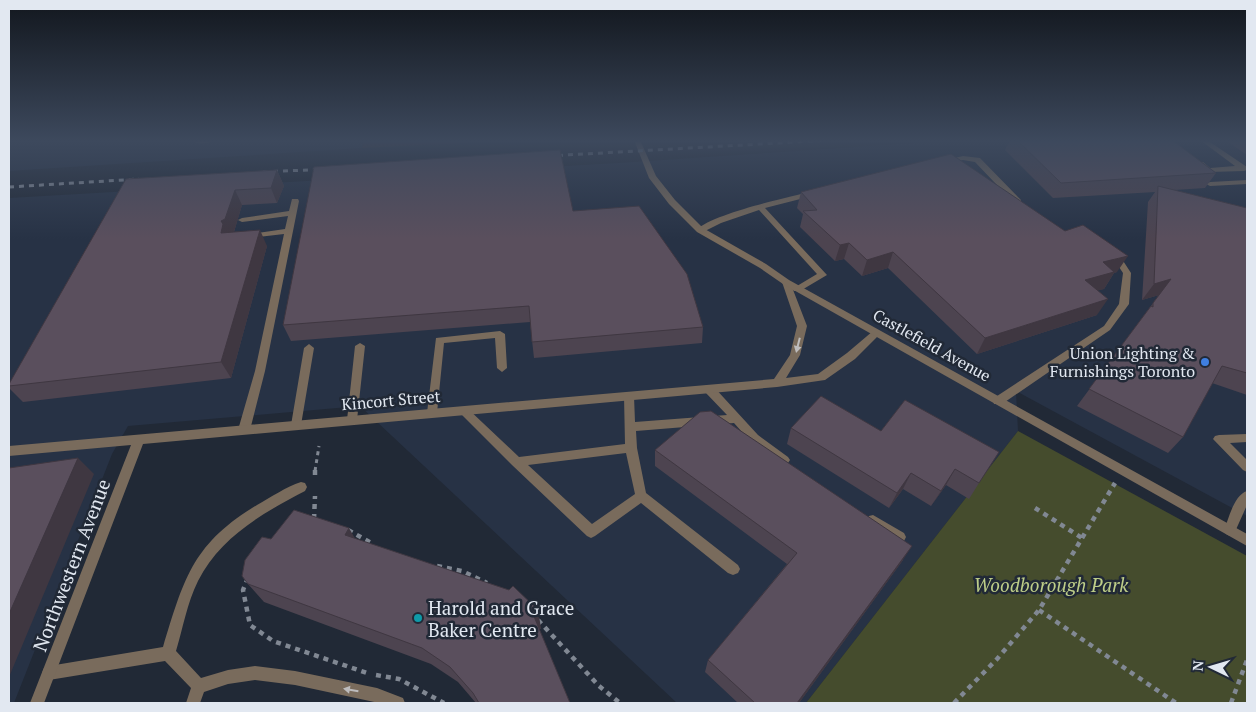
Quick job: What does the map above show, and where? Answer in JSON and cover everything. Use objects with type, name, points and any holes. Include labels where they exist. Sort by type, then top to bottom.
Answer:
[{"type":"street","name":"Castlefield Avenue","points":[[651,173],[672,202],[700,230],[763,266],[786,282],[1247,540]]},
{"type":"street","points":[[990,173],[1024,208]]},
{"type":"street","points":[[1210,184],[1247,182]]},
{"type":"street","points":[[700,230],[718,221],[760,207],[818,192]]},
{"type":"street","points":[[244,430],[260,371],[296,201]]},
{"type":"street","points":[[760,207],[823,275],[798,288]]},
{"type":"street","points":[[242,220],[293,212]]},
{"type":"street","points":[[244,237],[289,231]]},
{"type":"street","points":[[998,401],[1107,328],[1124,304],[1127,273],[1114,254],[1106,248]]},
{"type":"street","points":[[777,384],[795,355],[802,326],[786,282]]},
{"type":"street","name":"Kincort Street","points":[[9,451],[777,384],[821,377],[851,356],[876,333]]},
{"type":"street","points":[[432,413],[438,340],[500,334],[502,368]]},
{"type":"street","points":[[352,420],[360,346]]},
{"type":"street","points":[[296,425],[309,348]]},
{"type":"street","points":[[709,389],[754,438],[794,467]]},
{"type":"street","points":[[629,396],[632,427],[631,448],[641,496],[733,569]]},
{"type":"street","points":[[462,410],[591,532],[641,496]]},
{"type":"street","points":[[632,427],[735,419]]},
{"type":"street","points":[[1247,438],[1219,438],[1247,467]]},
{"type":"street","name":"Northwestern Avenue","points":[[37,703],[139,439]]},
{"type":"street","points":[[516,462],[631,448]]},
{"type":"street","points":[[168,653],[193,576],[203,561],[231,530],[249,515],[301,488]]},
{"type":"street","points":[[1230,530],[1240,506],[1247,496]]},
{"type":"street","points":[[859,510],[900,538]]},
{"type":"street","points":[[49,673],[168,653]]},
{"type":"street","points":[[168,653],[199,686]]},
{"type":"street","points":[[199,686],[228,677],[255,673],[294,678],[377,695],[398,703]]},
{"type":"street","points":[[193,703],[199,686]]},
{"type":"path","points":[[954,703],[997,659],[1039,610],[1115,482]]},
{"type":"path","points":[[1035,508],[1082,538]]},
{"type":"path","points":[[306,525],[319,521]]},
{"type":"path","points":[[346,529],[377,547]]},
{"type":"path","points":[[431,566],[462,571],[489,584]]},
{"type":"path","points":[[251,570],[243,590],[250,625],[266,637],[302,653],[352,669],[399,679],[444,703]]},
{"type":"path","points":[[1039,610],[1176,703]]},
{"type":"path","points":[[531,612],[599,686],[620,703]]},
{"type":"path","points":[[1231,703],[1247,660]]},
{"type":"shaded area","points":[[440,173],[1247,173],[1247,516],[1016,391],[1018,431],[806,703],[677,703],[360,406],[128,426],[112,454],[14,703],[9,703],[9,198]]},
{"type":"green space","name":"Woodborough Park","points":[[1018,431],[1247,556],[1247,703],[806,703]]},
{"type":"building","points":[[223,173],[276,173],[271,188],[235,190],[225,219],[221,221],[223,224],[221,233],[260,230],[221,362],[9,386],[9,384],[126,179]]},
{"type":"building","points":[[313,173],[565,173],[573,211],[639,206],[687,274],[703,327],[532,342],[529,306],[283,325]]},
{"type":"building","points":[[875,173],[979,173],[1065,231],[1083,225],[1128,256],[1103,262],[1114,272],[1085,280],[1108,299],[985,338],[893,252],[867,260],[849,243],[840,245],[803,211],[817,210],[801,192]]},
{"type":"building","points":[[1051,173],[1212,173],[1061,183]]},
{"type":"building","points":[[1158,186],[1247,208],[1247,373],[1222,366],[1183,437],[1089,389],[1151,306],[1153,307],[1153,303],[1171,279],[1154,284]]},
{"type":"building","points":[[821,396],[881,431],[905,400],[999,452],[979,483],[955,469],[941,491],[911,473],[897,493],[791,428]]},
{"type":"building","points":[[711,411],[912,546],[797,703],[755,703],[708,660],[797,553],[655,450],[700,412]]},
{"type":"building","points":[[78,458],[9,614],[9,468]]},
{"type":"building","name":"Harold and Grace Baker Centre","points":[[294,510],[349,528],[345,535],[509,590],[513,586],[538,610],[533,614],[570,703],[479,703],[473,693],[450,667],[422,648],[248,584],[242,576],[245,560],[262,537],[271,539]]},
{"type":"railway","points":[[9,187],[139,179]]},
{"type":"place","name":"Union Lighting & Furnishings Toronto","points":[[1205,362]]},
{"type":"place","name":"Harold and Grace Baker Centre","points":[[418,618]]}]
